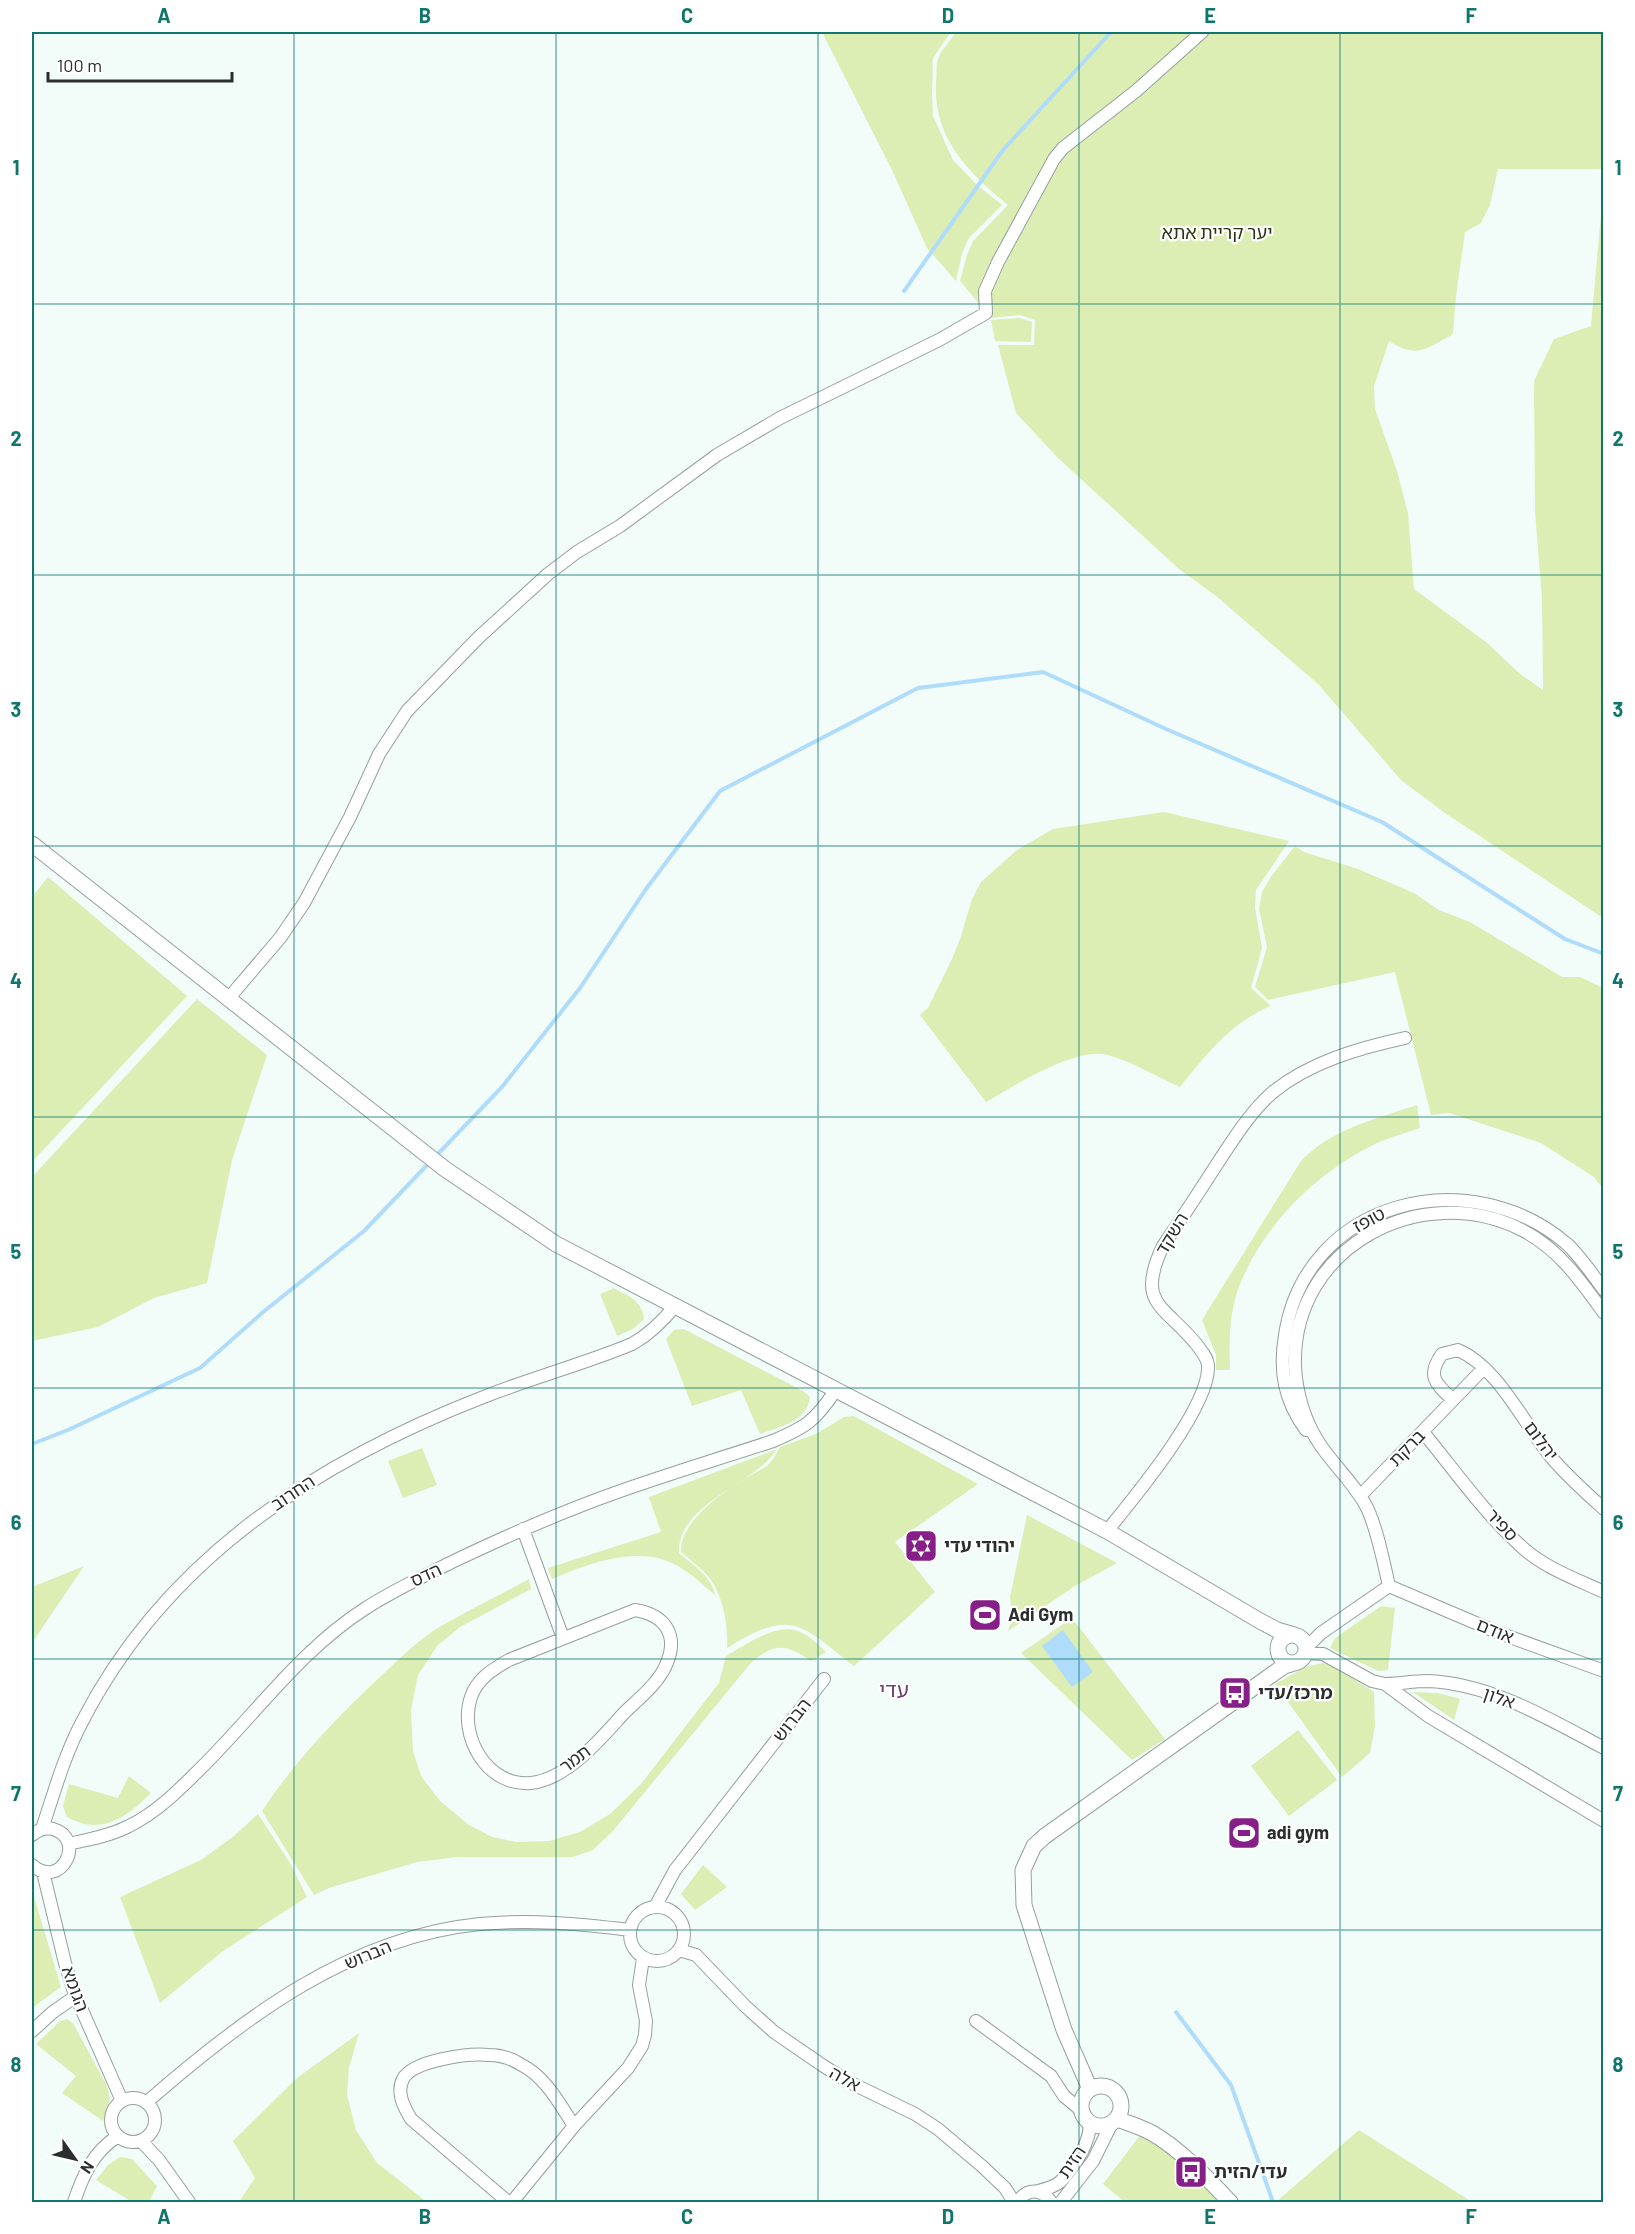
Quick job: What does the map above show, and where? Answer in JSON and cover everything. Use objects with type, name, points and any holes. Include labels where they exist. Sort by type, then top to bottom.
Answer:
[{"type":"street","points":[[228,999],[280,938],[304,903],[351,817],[379,754],[407,711],[479,637],[548,574],[577,552],[620,526],[717,455],[780,418],[939,340],[986,313],[985,291],[998,262],[1054,159],[1063,148],[1136,91],[1202,32]]},
{"type":"street","points":[[32,844],[445,1169],[556,1244],[1107,1532],[1277,1629],[1300,1647]]},
{"type":"street","name":"השקד","points":[[1107,1532],[1171,1445],[1194,1409],[1205,1384],[1208,1367],[1206,1358],[1196,1343],[1167,1316],[1156,1300],[1150,1284],[1155,1263],[1163,1246],[1248,1118],[1274,1092],[1336,1057],[1405,1038]]},
{"type":"street","name":"טופז","points":[[1389,1586],[1383,1555],[1366,1505],[1321,1446],[1305,1429],[1288,1402],[1283,1383],[1282,1364],[1287,1324],[1293,1302],[1316,1264],[1329,1248],[1360,1222],[1401,1205],[1425,1201],[1468,1200],[1508,1209],[1530,1219],[1567,1244],[1583,1261],[1604,1290]]},
{"type":"street","name":"טופז","points":[[1321,1446],[1309,1426],[1297,1381],[1295,1364],[1299,1327],[1314,1290],[1338,1257],[1367,1234],[1385,1225],[1404,1218],[1449,1212],[1466,1213],[1503,1221],[1558,1254],[1604,1313]]},
{"type":"street","name":"החרוב","points":[[37,1832],[67,1756],[106,1680],[152,1615],[185,1579],[222,1546],[257,1518],[337,1464],[391,1436],[488,1395],[632,1344],[659,1325],[675,1306]]},
{"type":"street","name":"יהלום","points":[[1453,1400],[1438,1386],[1434,1378],[1434,1369],[1442,1354],[1458,1350],[1476,1360],[1484,1368],[1500,1386],[1552,1458],[1604,1509]]},
{"type":"street","points":[[1453,1400],[1484,1368]]},
{"type":"street","name":"הדס","points":[[69,1844],[113,1833],[130,1826],[182,1787],[217,1752],[298,1662],[364,1609],[403,1586],[523,1529],[576,1507],[800,1430],[815,1419],[836,1391]]},
{"type":"street","name":"ברקת","points":[[1360,1496],[1453,1400]]},
{"type":"street","name":"ספיר","points":[[1422,1432],[1486,1509],[1523,1548],[1561,1572],[1604,1592]]},
{"type":"street","points":[[523,1529],[562,1638]]},
{"type":"street","points":[[1260,1621],[1272,1632],[1284,1661],[1300,1647],[1389,1586]]},
{"type":"street","name":"אודם","points":[[1389,1586],[1499,1633],[1604,1671]]},
{"type":"street","name":"תמר","points":[[635,1610],[650,1612],[668,1628],[670,1652],[666,1666],[657,1679],[579,1759],[546,1778],[532,1783],[517,1782],[501,1776],[486,1766],[474,1747],[469,1731],[468,1713],[471,1696],[479,1683],[492,1670],[508,1659],[562,1638],[635,1610]]},
{"type":"street","points":[[1267,1678],[1276,1665],[1278,1649],[1285,1636],[1300,1647],[1323,1654],[1372,1681],[1385,1684],[1428,1716],[1604,1821]]},
{"type":"street","points":[[1090,2090],[1064,2030],[1024,1905],[1023,1870],[1027,1858],[1034,1846],[1045,1836],[1284,1666],[1300,1647]]},
{"type":"street","name":"הברוש","points":[[655,1907],[675,1870],[824,1679]]},
{"type":"street","name":"אלון","points":[[1385,1684],[1425,1681],[1480,1691],[1540,1713],[1604,1748]]},
{"type":"street","points":[[32,1865],[43,1872],[58,1870],[64,1865],[69,1851],[69,1844],[55,1829],[37,1832]]},
{"type":"street","name":"הגומא","points":[[43,1872],[64,1963],[122,2101]]},
{"type":"street","points":[[655,1907],[673,1912],[680,1919],[683,1928],[683,1942],[679,1950],[672,1957],[663,1961],[643,1958],[631,1944],[630,1930],[633,1921],[639,1914],[655,1907]]},
{"type":"street","name":"הברוש","points":[[147,2102],[217,2042],[255,2014],[297,1988],[368,1953],[404,1940],[445,1929],[481,1924],[565,1922],[630,1930]]},
{"type":"street","name":"אלה","points":[[679,1950],[696,1955],[745,2006],[795,2047],[847,2081],[915,2114],[938,2129],[1005,2187],[1016,2202]]},
{"type":"street","points":[[574,2126],[545,2083],[530,2069],[504,2057],[491,2055],[454,2057],[420,2066],[408,2072],[402,2081],[400,2093],[403,2104],[421,2130],[510,2202],[574,2126],[628,2068],[642,2046],[646,2022],[639,1985],[643,1958]]},
{"type":"street","points":[[32,2031],[76,1996]]},
{"type":"street","points":[[976,2021],[1051,2076],[1064,2096],[1084,2116],[1099,2126],[1114,2121],[1152,2133],[1209,2181],[1230,2202]]},
{"type":"street","points":[[1084,2116],[1083,2099],[1090,2090],[1102,2086],[1118,2095],[1121,2107],[1114,2121]]},
{"type":"street","points":[[134,2098],[147,2102],[156,2120],[152,2133],[141,2141],[129,2142],[118,2136],[114,2131],[111,2118],[113,2111],[122,2101],[134,2098]]},
{"type":"street","name":"הזית","points":[[1016,2202],[1027,2193],[1060,2182],[1087,2141],[1090,2128],[1084,2116]]},
{"type":"street","name":"הזית","points":[[1061,2202],[1093,2161],[1114,2121]]},
{"type":"street","points":[[74,2202],[80,2183],[91,2163],[103,2146],[118,2136]]},
{"type":"street","points":[[141,2141],[159,2160],[189,2202]]},
{"type":"street","points":[[1038,2191],[1047,2196],[1051,2202]]},
{"type":"green space","points":[[822,32],[951,32],[933,58],[933,116],[953,160],[976,184],[1002,205],[969,238],[962,253],[956,281],[927,248],[892,170]]},
{"type":"green space","name":"יער קריית אתא","points":[[956,32],[1603,32],[1603,182],[1602,169],[1498,169],[1490,205],[1481,223],[1465,232],[1453,334],[1429,348],[1415,351],[1407,350],[1389,341],[1374,386],[1375,409],[1397,471],[1408,513],[1414,589],[1486,642],[1519,673],[1543,690],[1542,599],[1535,511],[1534,381],[1554,339],[1591,326],[1603,192],[1603,918],[1445,813],[1401,780],[1318,684],[1216,596],[1179,569],[1058,458],[1016,413],[998,345],[1034,345],[1035,320],[1020,315],[991,318],[960,281],[973,241],[1008,205],[979,180],[967,166],[947,137],[940,120],[937,102],[937,61]]},
{"type":"green space","points":[[1019,318],[1032,322],[1031,342],[995,341],[991,320]]},
{"type":"green space","points":[[1164,812],[1289,841],[1256,890],[1255,908],[1262,948],[1251,988],[1271,1006],[1231,1030],[1180,1087],[1127,1062],[1108,1055],[1095,1054],[1079,1056],[1045,1069],[986,1102],[920,1015],[928,1008],[952,959],[972,899],[981,882],[1017,850],[1053,829]]},
{"type":"green space","points":[[1295,846],[1304,852],[1358,869],[1414,893],[1439,910],[1470,922],[1562,977],[1580,977],[1603,988],[1603,1189],[1594,1177],[1541,1143],[1449,1113],[1431,1115],[1395,972],[1268,1000],[1255,987],[1267,947],[1259,909],[1262,892]]},
{"type":"green space","points":[[48,877],[187,996],[32,1162],[32,897]]},
{"type":"green space","points":[[197,999],[267,1055],[232,1160],[207,1283],[154,1298],[98,1327],[32,1341],[32,1177]]},
{"type":"green space","points":[[1417,1105],[1420,1128],[1377,1143],[1355,1155],[1314,1184],[1279,1220],[1251,1261],[1236,1294],[1230,1327],[1230,1370],[1216,1370],[1216,1355],[1202,1320],[1301,1161],[1313,1150],[1340,1133],[1370,1120]]},
{"type":"green space","points":[[614,1288],[638,1303],[644,1319],[633,1329],[617,1336],[600,1294]]},
{"type":"green space","points":[[684,1329],[803,1391],[810,1397],[804,1412],[784,1426],[760,1434],[741,1390],[692,1406],[666,1339],[674,1330]]},
{"type":"green space","points":[[854,1416],[978,1484],[895,1542],[935,1592],[854,1666],[820,1639],[794,1626],[781,1625],[767,1628],[727,1648],[727,1629],[717,1591],[707,1575],[681,1552],[688,1529],[706,1507],[741,1481],[767,1466],[780,1447],[816,1434],[844,1417]]},
{"type":"green space","points":[[422,1448],[437,1485],[403,1498],[388,1461]]},
{"type":"green space","points":[[777,1449],[753,1473],[704,1507],[691,1521],[682,1536],[679,1553],[706,1577],[715,1595],[678,1566],[647,1556],[631,1556],[598,1562],[552,1579],[548,1568],[661,1532],[649,1497]]},
{"type":"green space","points":[[1027,1515],[1117,1563],[1075,1586],[1008,1631],[1012,1620],[1010,1597]]},
{"type":"green space","points":[[84,1566],[34,1640],[32,1645],[32,1587]]},
{"type":"green space","points":[[529,1579],[531,1589],[460,1627],[437,1646],[418,1675],[411,1711],[413,1751],[421,1776],[440,1801],[469,1825],[492,1837],[516,1842],[549,1841],[580,1832],[610,1814],[641,1784],[719,1683],[726,1656],[752,1641],[772,1632],[791,1629],[807,1636],[826,1652],[811,1661],[794,1651],[780,1648],[758,1657],[612,1832],[593,1850],[573,1857],[458,1857],[417,1862],[329,1888],[314,1895],[262,1811],[288,1775],[332,1724],[414,1646],[447,1622]]},
{"type":"green space","points":[[1381,1606],[1395,1608],[1388,1670],[1378,1671],[1330,1648],[1335,1638]]},
{"type":"green space","points":[[1072,1618],[1165,1739],[1132,1760],[1021,1653]]},
{"type":"green space","points":[[1323,1663],[1334,1667],[1374,1692],[1375,1726],[1370,1753],[1342,1777],[1275,1684],[1306,1667]]},
{"type":"green space","points":[[1413,1692],[1438,1693],[1460,1699],[1454,1720]]},
{"type":"green space","points":[[1298,1730],[1337,1780],[1289,1816],[1251,1766]]},
{"type":"green space","points":[[129,1776],[151,1793],[122,1817],[112,1822],[91,1825],[67,1817],[63,1806],[69,1784],[118,1798]]},
{"type":"green space","points":[[258,1814],[290,1863],[307,1897],[223,1951],[160,2003],[120,1897],[201,1860],[234,1836]]},
{"type":"green space","points":[[703,1865],[727,1887],[695,1910],[681,1894]]},
{"type":"green space","points":[[32,1893],[61,1987],[32,2008]]},
{"type":"green space","points":[[67,2019],[73,2023],[107,2086],[110,2099],[103,2121],[62,2093],[76,2076],[36,2044],[60,2021]]},
{"type":"green space","points":[[359,2033],[349,2068],[347,2095],[356,2130],[377,2163],[427,2202],[239,2202],[255,2178],[233,2141],[297,2078]]},
{"type":"green space","points":[[1359,2130],[1472,2202],[1276,2202]]},
{"type":"green space","points":[[1141,2134],[1195,2174],[1223,2202],[1125,2202],[1103,2184]]},
{"type":"green space","points":[[120,2157],[132,2159],[157,2186],[149,2202],[132,2202],[96,2180],[108,2165]]},
{"type":"water","points":[[1063,1630],[1093,1672],[1072,1687],[1042,1646]]},
{"type":"waterway","points":[[904,291],[1003,150],[1111,32]]},
{"type":"waterway","points":[[435,1157],[502,1087],[580,988],[646,889],[720,791],[918,688],[1043,672],[1166,729],[1382,822],[1565,939],[1604,954]]},
{"type":"waterway","points":[[32,1444],[68,1430],[200,1368],[262,1313],[364,1231],[430,1162]]},
{"type":"waterway","points":[[1176,2012],[1231,2085],[1273,2202]]},
{"type":"place","name":"יהודי עדי","points":[[921,1546]]},
{"type":"place","name":"Adi Gym","points":[[985,1615]]},
{"type":"place","name":"מרכז/עדי","points":[[1235,1693]]},
{"type":"place","name":"adi gym","points":[[1244,1833]]},
{"type":"place","name":"עדי/הזית","points":[[1191,2172]]},
{"type":"district","name":"עדי","points":[[894,1690]]}]
